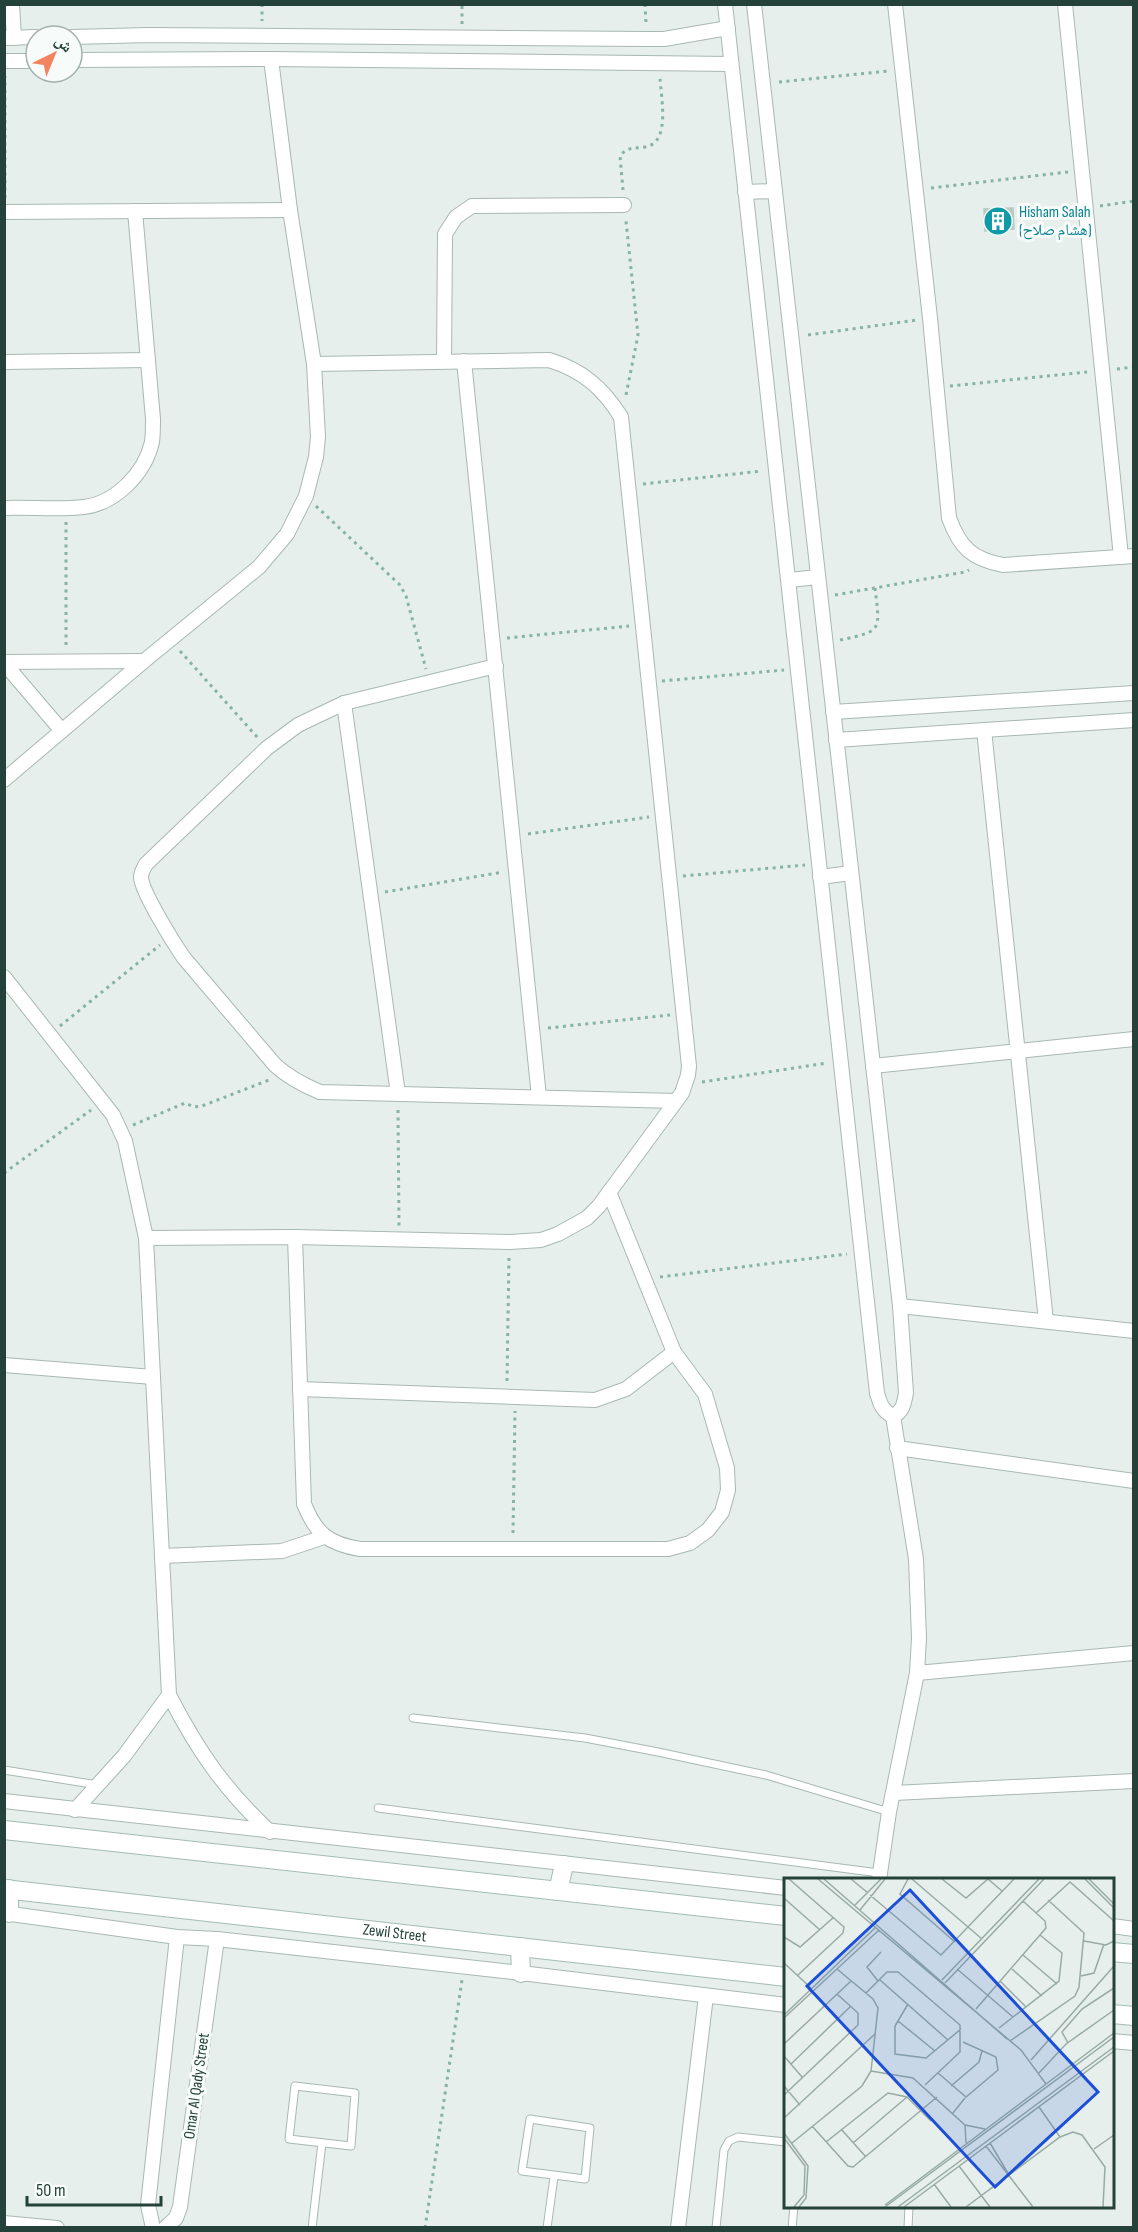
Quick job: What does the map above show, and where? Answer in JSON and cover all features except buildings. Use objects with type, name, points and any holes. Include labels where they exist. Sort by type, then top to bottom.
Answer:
[{"type":"main road","points":[[4,1830],[784,1916]]},
{"type":"main road","points":[[558,1891],[564,1865]]},
{"type":"main road","points":[[7,1889],[7,1913]]},
{"type":"main road","name":"Zewil Street","points":[[7,1889],[784,1977]]},
{"type":"main road","points":[[520,1947],[521,1972]]},
{"type":"main road","points":[[1114,1952],[1134,1954]]},
{"type":"main road","points":[[1114,2014],[1134,2016]]},
{"type":"street","points":[[12,4],[9,38],[24,37]]},
{"type":"street","points":[[725,4],[877,1392],[882,1407],[893,1416]]},
{"type":"street","points":[[754,4],[900,1306],[906,1393],[903,1406],[898,1414],[893,1416]]},
{"type":"street","points":[[895,4],[930,318],[949,518],[956,536],[968,551],[984,561],[1003,565],[1127,557],[1103,371],[1065,4]]},
{"type":"street","points":[[84,36],[664,39],[728,28]]},
{"type":"street","points":[[148,35],[148,60]]},
{"type":"street","points":[[663,64],[664,39]]},
{"type":"street","points":[[84,60],[271,59],[731,64]]},
{"type":"street","points":[[4,780],[267,559],[287,534],[306,496],[316,457],[318,437],[314,364],[290,210],[271,59]]},
{"type":"street","points":[[5,61],[24,61]]},
{"type":"street","points":[[745,192],[774,191]]},
{"type":"street","points":[[444,361],[445,234],[456,217],[472,206],[624,205]]},
{"type":"street","points":[[5,212],[290,210]]},
{"type":"street","points":[[4,508],[86,507],[109,499],[128,485],[143,465],[152,443],[153,419],[135,211]]},
{"type":"street","points":[[4,362],[148,360]]},
{"type":"street","points":[[146,1238],[295,1237],[510,1242],[541,1239],[565,1231],[587,1218],[609,1192],[686,1084],[689,1066],[684,1013],[621,417],[599,387],[584,375],[567,365],[549,360],[314,364]]},
{"type":"street","points":[[464,361],[539,1096]]},
{"type":"street","points":[[789,580],[818,577]]},
{"type":"street","points":[[4,663],[144,661]]},
{"type":"street","points":[[4,663],[62,731]]},
{"type":"street","points":[[496,666],[344,703],[298,725],[267,748],[146,864],[142,871],[143,885],[184,958],[275,1065],[320,1092],[676,1101]]},
{"type":"street","points":[[833,712],[1134,693]]},
{"type":"street","points":[[344,703],[398,1094]]},
{"type":"street","points":[[836,740],[1134,720]]},
{"type":"street","points":[[984,730],[1046,1321]]},
{"type":"street","points":[[819,871],[851,873]]},
{"type":"street","points":[[4,977],[113,1115],[121,1130],[146,1238],[170,1695],[189,1734],[213,1770],[241,1805],[270,1832]]},
{"type":"street","points":[[873,1066],[1134,1039]]},
{"type":"street","points":[[295,1237],[304,1504],[311,1522],[324,1537],[341,1546],[360,1549],[668,1549],[690,1543],[708,1530],[722,1512],[728,1490],[726,1468],[705,1394],[675,1352],[609,1192]]},
{"type":"street","points":[[900,1306],[1134,1331]]},
{"type":"street","points":[[300,1389],[595,1400],[626,1389],[675,1352]]},
{"type":"street","points":[[4,1365],[153,1377]]},
{"type":"street","points":[[879,1876],[889,1812],[917,1673],[919,1617],[915,1559],[893,1416]]},
{"type":"street","points":[[897,1448],[1134,1481]]},
{"type":"street","points":[[162,1556],[282,1551],[324,1537]]},
{"type":"street","points":[[917,1673],[1134,1653]]},
{"type":"street","points":[[75,1810],[129,1748],[170,1695]]},
{"type":"street","points":[[894,1793],[1134,1781]]},
{"type":"street","points":[[4,1801],[784,1888]]},
{"type":"street","points":[[7,1913],[177,1937],[217,1939],[521,1972],[784,2005]]},
{"type":"street","points":[[1114,1926],[1134,1929]]},
{"type":"street","name":"Omar Al Qady Street","points":[[153,2228],[148,2205],[177,1937]]},
{"type":"street","name":"Omar Al Qady Street","points":[[165,2228],[176,2218],[180,2206],[217,1939]]},
{"type":"street","points":[[678,2228],[706,1996]]},
{"type":"street","points":[[1114,2041],[1134,2043]]},
{"type":"street","points":[[4,2223],[57,2228]]},
{"type":"lane","points":[[413,1718],[585,1738],[658,1752],[766,1775],[889,1812]]},
{"type":"lane","points":[[4,1770],[98,1785]]},
{"type":"lane","points":[[378,1809],[879,1876]]},
{"type":"lane","points":[[295,2086],[356,2095],[352,2145],[322,2143],[288,2138],[295,2086]]},
{"type":"lane","points":[[530,2119],[588,2128],[591,2131],[585,2180],[554,2177],[522,2171],[530,2119]]},
{"type":"lane","points":[[716,2228],[724,2150],[729,2141],[738,2137],[784,2142]]},
{"type":"lane","points":[[312,2228],[322,2143]]},
{"type":"lane","points":[[547,2228],[554,2177]]},
{"type":"lane","points":[[792,2228],[794,2208]]},
{"type":"lane","points":[[908,2228],[909,2208]]},
{"type":"path","points":[[5,61],[5,212]]},
{"type":"path","points":[[621,417],[638,335],[620,156],[625,150],[633,147],[647,147],[656,142],[661,135],[663,64]]},
{"type":"path","points":[[763,83],[903,69]]},
{"type":"path","points":[[916,190],[1081,170]]},
{"type":"path","points":[[1086,208],[1134,201]]},
{"type":"path","points":[[791,338],[930,318]]},
{"type":"path","points":[[937,387],[1103,371]]},
{"type":"path","points":[[628,485],[776,469]]},
{"type":"path","points":[[306,496],[400,585],[406,596],[429,682]]},
{"type":"path","points":[[66,507],[66,662]]},
{"type":"path","points":[[820,598],[965,572],[984,561]]},
{"type":"path","points":[[825,644],[873,632],[878,626],[879,618],[875,588]]},
{"type":"path","points":[[494,639],[643,625]]},
{"type":"path","points":[[170,640],[267,748]]},
{"type":"path","points":[[649,682],[798,668]]},
{"type":"path","points":[[513,836],[663,816]]},
{"type":"path","points":[[370,894],[516,870]]},
{"type":"path","points":[[669,878],[819,871]]},
{"type":"path","points":[[49,1035],[170,936]]},
{"type":"path","points":[[532,1030],[684,1013]]},
{"type":"path","points":[[686,1084],[840,1061]]},
{"type":"path","points":[[121,1130],[185,1103],[194,1107],[202,1107],[285,1073]]},
{"type":"path","points":[[398,1094],[399,1240]]},
{"type":"path","points":[[4,1173],[103,1102]]},
{"type":"path","points":[[510,1242],[512,1549]]},
{"type":"path","points":[[645,1279],[861,1252]]},
{"type":"path","points":[[425,2228],[464,1967]]},
{"type":"place","name":"Hisham Salah (هشام صلاح)","points":[[998,221]]}]
